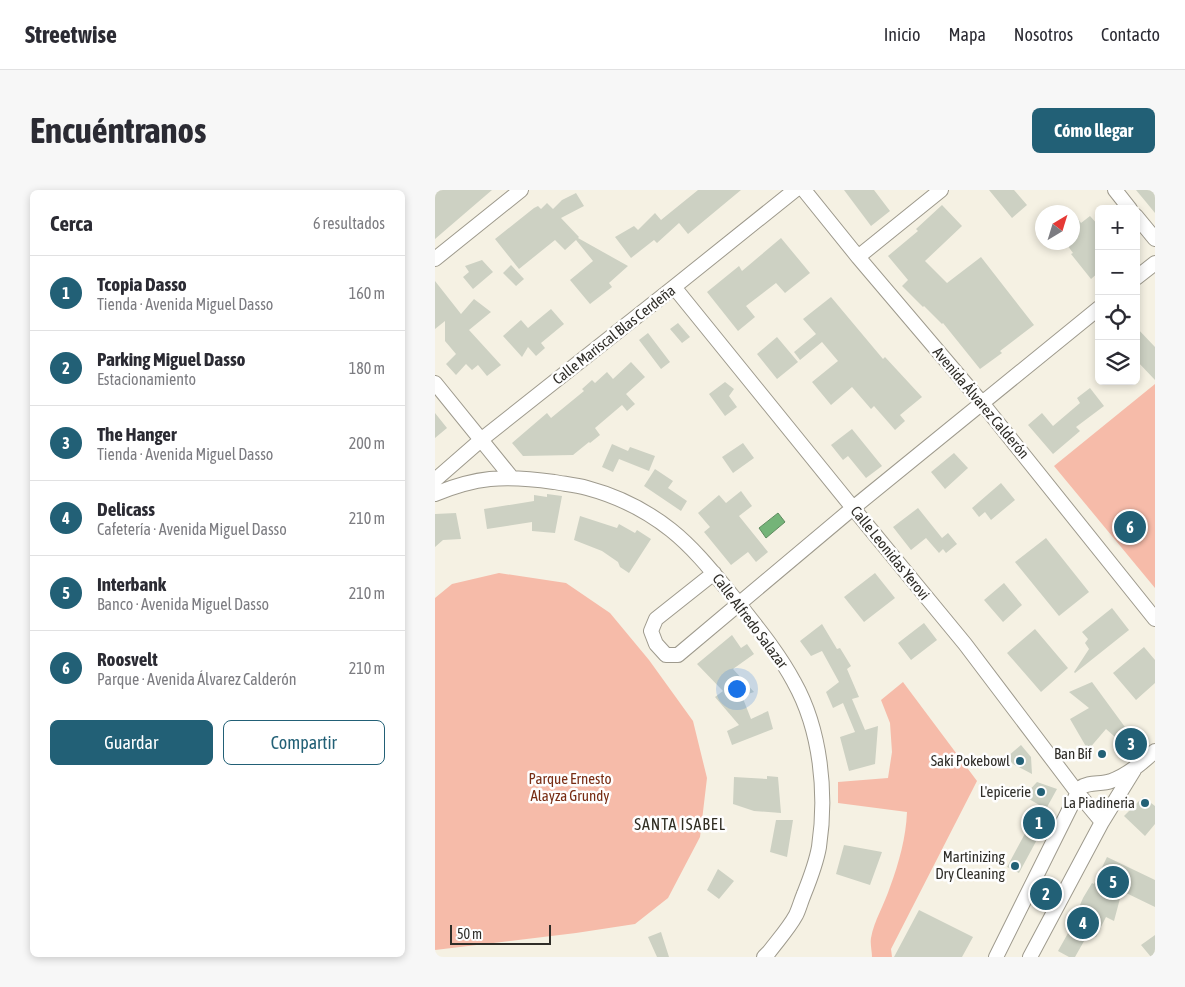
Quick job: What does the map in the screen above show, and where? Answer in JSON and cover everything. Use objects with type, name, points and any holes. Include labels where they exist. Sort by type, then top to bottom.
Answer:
[{"type":"street","points":[[435,259],[521,190]]},
{"type":"street","name":"Calle Mariscal Blas Cerdeña","points":[[435,480],[482,439],[795,190]]},
{"type":"street","name":"Avenida Álvarez Calderón","points":[[804,190],[982,403],[1155,619]]},
{"type":"street","points":[[859,257],[941,190]]},
{"type":"street","points":[[1115,190],[1127,205]]},
{"type":"street","points":[[1140,221],[1155,239]]},
{"type":"street","points":[[1140,275],[1155,263]]},
{"type":"street","name":"Calle Leonidas Yerovi","points":[[674,288],[965,644],[1077,792],[1102,822]]},
{"type":"street","points":[[714,574],[656,619],[651,631],[656,644],[666,655],[678,655],[853,508],[1095,311]]},
{"type":"street","points":[[435,383],[512,478]]},
{"type":"street","name":"Calle Alfredo Salazar","points":[[435,494],[448,488],[489,479],[512,478],[585,487],[614,497],[653,517],[691,547],[770,643],[784,663],[806,709],[815,739],[822,798],[819,849],[813,873],[796,915],[764,957]]},
{"type":"street","points":[[996,957],[1077,792],[1084,785],[1110,782],[1135,769],[1155,751]]},
{"type":"street","points":[[1030,957],[1102,822],[1135,769]]},
{"type":"green space","points":[[1155,384],[1155,588],[1054,466]]},
{"type":"green space","name":"Parque Ernesto Alayza Grundy","points":[[499,573],[566,583],[610,613],[649,660],[693,721],[707,778],[700,837],[668,898],[635,924],[435,950],[435,598],[452,584]]},
{"type":"green space","points":[[903,682],[977,781],[891,949],[892,957],[872,957],[872,932],[899,859],[904,840],[907,812],[838,803],[838,782],[888,778],[892,752],[890,723],[881,700]]},
{"type":"shaded area","points":[[778,513],[785,522],[766,538],[759,528]]},
{"type":"building","points":[[435,190],[492,190],[435,239]]},
{"type":"building","points":[[698,190],[741,190],[688,234],[679,223],[657,243],[654,240],[631,258],[615,237],[634,226],[638,230],[655,213],[661,220]]},
{"type":"building","points":[[844,190],[874,190],[890,211],[871,226]]},
{"type":"building","points":[[989,190],[1014,190],[1027,205],[1012,218]]},
{"type":"building","points":[[1136,190],[1155,190],[1155,213],[1146,202]]},
{"type":"building","points":[[576,193],[584,206],[561,218],[578,238],[628,266],[609,283],[612,287],[590,304],[570,280],[593,261],[576,240],[565,250],[555,240],[519,269],[495,239],[534,208],[538,206],[541,209],[547,203],[553,209],[562,200]]},
{"type":"building","points":[[942,205],[962,226],[925,261],[947,283],[981,257],[1034,325],[980,369],[943,323],[923,307],[902,286],[908,280],[888,256],[918,231],[916,229]]},
{"type":"building","points":[[1090,216],[1095,222],[1095,276],[1091,279],[1071,254],[1073,253],[1071,250],[1080,250],[1080,222],[1081,223]]},
{"type":"building","points":[[781,238],[810,273],[785,293],[776,283],[746,306],[755,317],[738,331],[707,292],[739,266],[742,271]]},
{"type":"building","points":[[482,260],[493,272],[473,289],[463,277],[469,272],[465,266]]},
{"type":"building","points":[[511,265],[524,279],[516,286],[503,273]]},
{"type":"building","points":[[435,281],[461,314],[474,299],[491,312],[469,330],[501,365],[487,376],[478,365],[472,370],[466,364],[456,375],[446,364],[456,354],[445,341],[445,321],[435,329]]},
{"type":"building","points":[[831,297],[883,359],[885,357],[922,397],[900,415],[905,421],[895,430],[874,406],[871,409],[852,387],[831,405],[812,382],[838,361],[822,342],[800,360],[794,352],[816,334],[803,319]]},
{"type":"building","points":[[551,309],[564,324],[541,343],[545,348],[536,356],[528,347],[522,357],[503,336],[521,320],[528,328]]},
{"type":"building","points":[[678,323],[690,337],[682,343],[670,329]]},
{"type":"building","points":[[1140,331],[1155,347],[1155,380],[1140,364]]},
{"type":"building","points":[[648,333],[670,362],[661,369],[639,340]]},
{"type":"building","points":[[777,337],[798,362],[777,379],[757,354]]},
{"type":"building","points":[[631,362],[645,377],[626,394],[635,404],[627,411],[622,405],[595,428],[600,435],[573,455],[523,456],[512,443],[547,413],[551,418],[584,391],[582,389],[592,380],[595,383],[607,372],[613,379]]},
{"type":"building","points":[[725,382],[734,389],[729,396],[737,407],[725,416],[709,394]]},
{"type":"building","points":[[1090,388],[1104,406],[1076,427],[1080,431],[1053,454],[1028,425],[1042,413],[1053,426],[1080,403],[1077,398]]},
{"type":"building","points":[[435,413],[447,428],[435,438]]},
{"type":"building","points":[[852,429],[882,466],[866,478],[848,456],[843,460],[831,445]]},
{"type":"building","points":[[743,443],[754,458],[733,473],[722,457]]},
{"type":"building","points":[[612,444],[628,451],[630,447],[655,456],[649,471],[619,459],[613,472],[602,467]]},
{"type":"building","points":[[954,453],[968,468],[945,489],[931,472]]},
{"type":"building","points":[[655,469],[673,481],[668,488],[687,501],[681,511],[644,486]]},
{"type":"building","points":[[1001,483],[1015,500],[991,520],[985,512],[979,517],[972,508]]},
{"type":"building","points":[[741,491],[752,506],[739,516],[768,552],[756,562],[748,552],[731,565],[704,532],[710,527],[698,513],[719,495],[726,503]]},
{"type":"building","points":[[547,494],[562,496],[555,533],[532,531],[532,522],[487,529],[484,509],[534,501],[534,495],[547,497]]},
{"type":"building","points":[[918,508],[942,538],[948,533],[957,544],[946,553],[943,549],[939,553],[926,538],[911,550],[893,527]]},
{"type":"building","points":[[456,513],[461,539],[443,540],[435,547],[435,514]]},
{"type":"building","points":[[580,516],[617,528],[619,524],[635,533],[637,530],[651,539],[629,573],[620,567],[618,562],[602,551],[574,540]]},
{"type":"building","points":[[1046,538],[1089,592],[1059,616],[1015,562]]},
{"type":"building","points":[[875,573],[895,598],[864,622],[844,597]]},
{"type":"building","points":[[1004,583],[1022,605],[1003,622],[984,600]]},
{"type":"building","points":[[1112,608],[1129,630],[1075,673],[1089,649],[1085,643],[1088,639],[1082,632]]},
{"type":"building","points":[[924,623],[937,640],[911,660],[898,643]]},
{"type":"building","points":[[822,624],[837,649],[840,648],[851,666],[847,669],[859,697],[852,699],[865,730],[878,726],[875,764],[849,771],[840,737],[855,732],[843,703],[833,708],[826,692],[839,682],[822,651],[811,656],[800,641]]},
{"type":"building","points":[[1035,629],[1068,668],[1041,692],[1007,653]]},
{"type":"building","points":[[732,635],[741,648],[747,644],[754,654],[733,669],[754,692],[742,696],[751,719],[768,711],[773,729],[732,745],[727,731],[739,725],[715,697],[723,691],[697,664]]},
{"type":"building","points":[[1144,647],[1155,660],[1155,683],[1136,700],[1113,673]]},
{"type":"building","points":[[1092,682],[1133,738],[1139,742],[1131,751],[1106,729],[1088,750],[1070,719],[1089,708],[1069,692]]},
{"type":"building","name":"Saki Pokebowl","points":[[1021,745],[1031,757],[1032,774],[1013,764],[1007,757]]},
{"type":"building","points":[[767,776],[778,777],[781,813],[754,811],[733,804],[734,777],[767,779]]},
{"type":"building","name":"L'epicerie","points":[[1037,782],[1057,789],[1046,809],[1024,796]]},
{"type":"building","points":[[1143,797],[1155,806],[1155,824],[1145,836],[1124,816]]},
{"type":"building","points":[[1037,816],[1047,821],[1019,873],[1007,867],[1028,828]]},
{"type":"building","points":[[776,820],[793,820],[787,857],[770,852]]},
{"type":"building","points":[[844,845],[882,852],[870,885],[836,874]]},
{"type":"building","points":[[1107,857],[1155,880],[1155,907],[1122,891],[1114,921],[1106,917],[1096,937],[1088,934],[1075,957],[1069,957],[1058,951],[1072,926],[1083,898],[1092,883],[1094,884]]},
{"type":"building","points":[[718,869],[734,881],[719,899],[707,890]]},
{"type":"building","points":[[919,910],[973,937],[962,957],[894,957]]},
{"type":"building","points":[[661,932],[669,957],[657,957],[648,937]]},
{"type":"building","points":[[1155,935],[1155,957],[1151,957],[1141,945]]},
{"type":"place","name":"Roosvelt","points":[[1130,527]]},
{"type":"place","name":"The Hanger","points":[[1131,744]]},
{"type":"place","name":"Ban Bif","points":[[1102,754]]},
{"type":"place","name":"Saki Pokebowl","points":[[1020,761]]},
{"type":"place","name":"L'epicerie","points":[[1041,792]]},
{"type":"place","name":"La Piadineria","points":[[1145,803]]},
{"type":"place","name":"Tcopia Dasso","points":[[1039,823]]},
{"type":"place","name":"Martinizing Dry Cleaning","points":[[1015,866]]},
{"type":"place","name":"Interbank","points":[[1113,882]]},
{"type":"place","name":"Parking Miguel Dasso","points":[[1046,894]]},
{"type":"place","name":"Delicass","points":[[1083,923]]},
{"type":"district","name":"SANTA ISABEL","points":[[680,824]]}]
